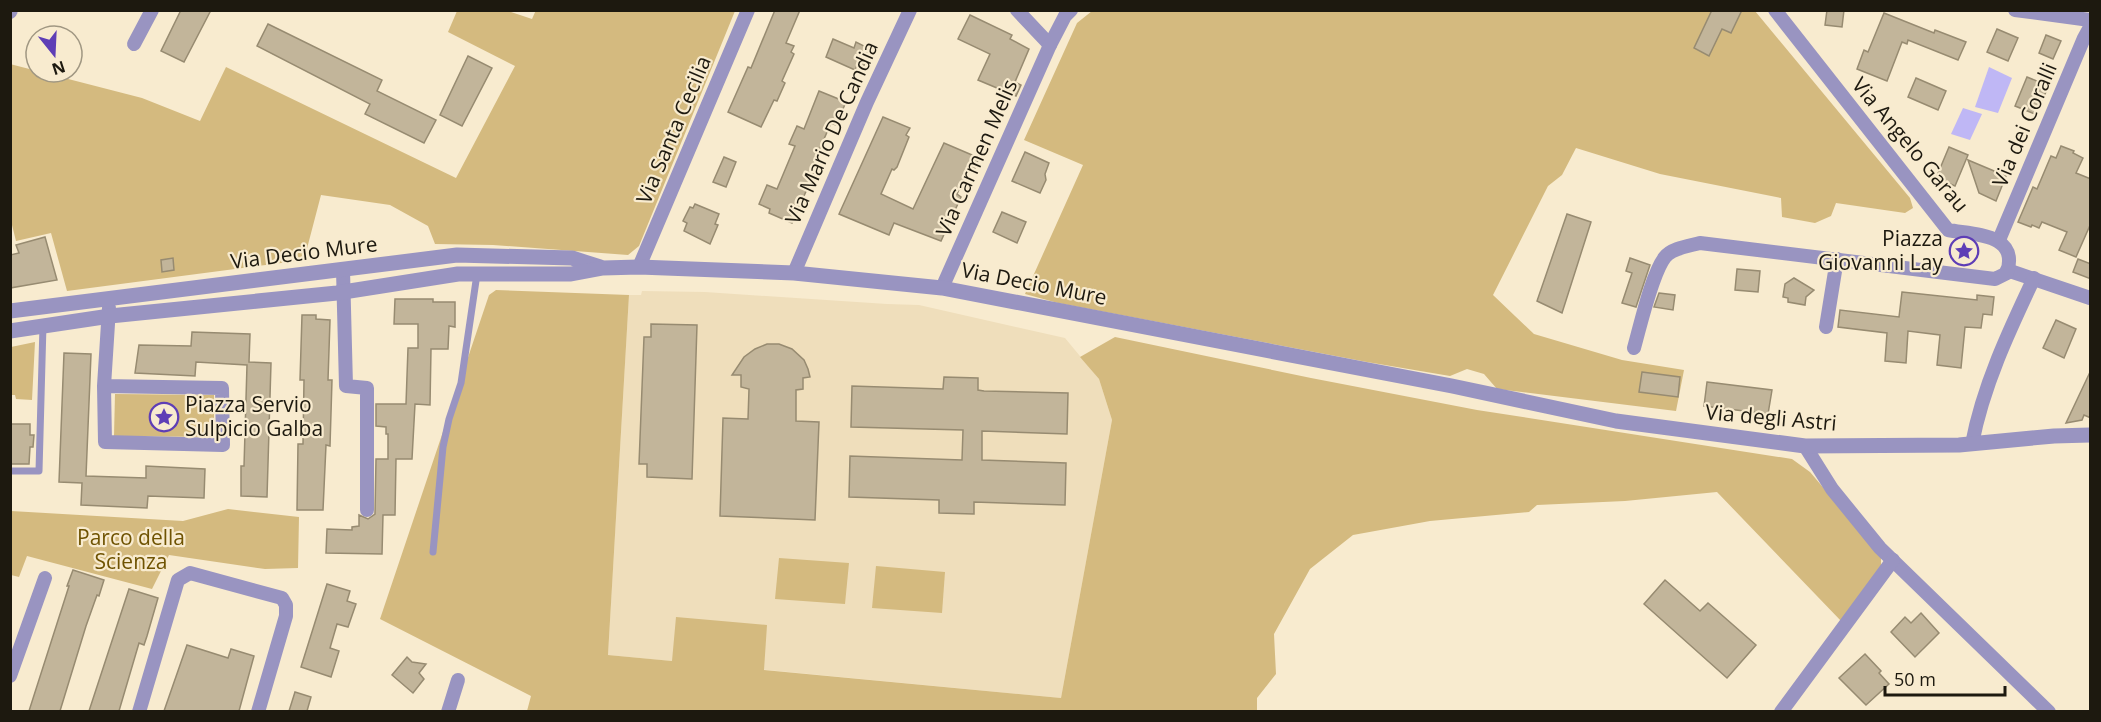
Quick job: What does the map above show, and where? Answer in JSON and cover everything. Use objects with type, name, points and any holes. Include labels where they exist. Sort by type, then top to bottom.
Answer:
[{"type":"street","points":[[134,44],[152,10]]},
{"type":"street","name":"Via Santa Cecilia","points":[[639,267],[748,10]]},
{"type":"street","name":"Via Mario De Candia","points":[[794,273],[867,102],[910,10]]},
{"type":"street","points":[[1017,10],[1050,45]]},
{"type":"street","name":"Via Carmen Melis","points":[[942,288],[1050,45],[1065,16],[1071,10]]},
{"type":"street","name":"Via Angelo Garau","points":[[1775,10],[1948,230],[1999,240]]},
{"type":"street","points":[[2015,10],[2091,20]]},
{"type":"street","name":"Via dei Coralli","points":[[1999,240],[2084,38],[2091,27]]},
{"type":"street","points":[[1634,348],[1665,256],[1677,249],[1700,243],[1995,279],[2007,270],[2010,261],[2008,250],[1999,240]]},
{"type":"street","name":"Via Decio Mure","points":[[10,311],[457,255],[572,258],[603,268]]},
{"type":"street","points":[[1826,327],[1837,259]]},
{"type":"street","name":"Via Decio Mure","points":[[10,331],[110,316],[343,291],[458,274],[571,274],[603,268],[639,267],[794,273],[942,288],[1452,386]]},
{"type":"street","points":[[343,270],[346,386],[368,388],[367,510]]},
{"type":"street","points":[[2007,270],[2091,298]]},
{"type":"street","points":[[1972,444],[1991,377],[2034,278]]},
{"type":"street","points":[[104,386],[222,388],[223,445],[105,442],[104,386],[110,316],[108,299]]},
{"type":"street","name":"Via degli Astri","points":[[1452,386],[1616,421],[1804,446],[1972,444],[2091,435]]},
{"type":"street","points":[[1804,446],[1832,489],[1880,548],[2049,711]]},
{"type":"street","points":[[1781,711],[1893,560]]},
{"type":"street","points":[[139,711],[178,580],[190,573],[282,598],[286,605],[286,616],[258,711]]},
{"type":"street","points":[[10,676],[45,578]]},
{"type":"street","points":[[448,711],[458,680]]},
{"type":"lane","points":[[433,552],[443,447],[449,419],[462,383],[477,274]]},
{"type":"lane","points":[[11,471],[39,471],[43,325]]},
{"type":"shaded area","points":[[1989,67],[2012,78],[1998,113],[1975,107]]},
{"type":"shaded area","points":[[1963,108],[1982,114],[1970,140],[1951,134]]},
{"type":"shaded area","points":[[642,291],[705,292],[919,305],[1065,338],[1099,379],[1112,420],[1061,698],[608,655],[629,295],[641,295]]},
{"type":"green space","points":[[536,10],[735,11],[639,246],[628,255],[493,245],[435,244],[428,226],[390,205],[321,195],[304,260],[67,291],[51,233],[16,241],[11,221],[10,64],[24,68],[24,84],[84,83],[142,98],[200,121],[226,67],[456,178],[515,66],[448,32],[457,11],[508,11],[532,19]]},
{"type":"green space","points":[[1092,11],[1755,11],[1910,198],[1913,208],[1905,213],[1836,203],[1831,216],[1815,223],[1782,217],[1781,198],[1660,174],[1576,148],[1562,175],[1548,186],[1493,295],[1534,334],[1622,360],[1684,370],[1676,411],[1497,389],[1484,374],[1467,369],[1450,376],[1058,303],[1025,294],[1083,165],[1024,140],[1077,23]]},
{"type":"green space","points":[[496,290],[629,295],[608,655],[672,661],[676,617],[767,625],[764,670],[1061,698],[1112,420],[1099,379],[1080,357],[1115,337],[1477,410],[1792,459],[1810,472],[1881,556],[1881,567],[1842,622],[1717,492],[1625,501],[1537,505],[1529,512],[1430,521],[1353,535],[1310,569],[1274,634],[1276,674],[1257,698],[1257,712],[527,711],[531,696],[380,619],[489,295]]},
{"type":"green space","points":[[35,342],[32,400],[16,399],[15,395],[11,395],[11,347]]},
{"type":"green space","points":[[115,394],[214,395],[214,437],[114,436]]},
{"type":"green space","name":"Parco della Scienza","points":[[228,509],[299,517],[298,568],[265,569],[169,555],[152,589],[27,556],[19,577],[11,575],[11,511],[183,521]]},
{"type":"green space","points":[[779,558],[849,563],[845,604],[775,599]]},
{"type":"green space","points":[[876,566],[945,572],[942,613],[872,608]]},
{"type":"building","points":[[181,10],[211,10],[184,62],[161,51]]},
{"type":"building","points":[[775,10],[800,10],[786,43],[794,46],[791,52],[794,54],[782,81],[785,83],[761,127],[728,112],[748,67],[751,68]]},
{"type":"building","points":[[1712,10],[1742,10],[1731,33],[1722,29],[1709,56],[1694,48]]},
{"type":"building","points":[[1827,10],[1844,10],[1842,27],[1825,25]]},
{"type":"building","points":[[1884,13],[1934,33],[1935,30],[1966,42],[1958,60],[1908,40],[1907,44],[1902,42],[1887,81],[1857,69],[1864,50],[1868,52]]},
{"type":"building","points":[[970,15],[1012,35],[1010,39],[1029,49],[1015,82],[1021,85],[1016,96],[978,80],[990,54],[958,39]]},
{"type":"building","points":[[268,24],[382,80],[377,91],[436,120],[424,143],[365,114],[370,104],[257,46]]},
{"type":"building","points":[[1997,29],[2018,38],[2008,61],[1987,52]]},
{"type":"building","points":[[2046,35],[2061,41],[2053,59],[2039,53]]},
{"type":"building","points":[[833,39],[854,48],[856,42],[870,49],[863,68],[857,66],[855,70],[826,57]]},
{"type":"building","points":[[468,56],[492,68],[462,126],[440,115]]},
{"type":"building","points":[[2027,77],[2049,86],[2035,114],[2015,106]]},
{"type":"building","points":[[1916,78],[1946,91],[1938,110],[1908,97]]},
{"type":"building","points":[[819,91],[846,102],[836,125],[831,123],[811,169],[815,171],[792,223],[769,213],[770,209],[759,204],[767,185],[777,189],[795,146],[789,144],[797,126],[804,129]]},
{"type":"building","points":[[883,117],[910,128],[906,135],[909,137],[897,167],[892,169],[881,194],[913,209],[944,143],[979,158],[973,173],[968,170],[957,194],[961,197],[941,241],[894,223],[889,235],[839,214]]},
{"type":"building","points":[[2061,146],[2074,151],[2073,153],[2083,158],[2076,173],[2091,179],[2091,223],[2076,257],[2059,250],[2067,232],[2042,222],[2039,228],[2018,222],[2033,187],[2037,189],[2051,156],[2056,158]]},
{"type":"building","points":[[1949,147],[1968,155],[1955,186],[1936,178]]},
{"type":"building","points":[[1025,152],[1049,163],[1045,174],[1046,180],[1040,193],[1012,181]]},
{"type":"building","points":[[724,157],[736,162],[726,187],[713,182]]},
{"type":"building","points":[[1968,160],[2006,176],[1996,201],[1979,193]]},
{"type":"building","points":[[695,204],[719,214],[715,224],[718,225],[710,244],[684,231],[687,223],[683,221],[690,207],[693,208]]},
{"type":"building","points":[[1002,212],[1026,222],[1017,243],[993,232]]},
{"type":"building","points":[[1567,214],[1591,222],[1562,313],[1537,301]]},
{"type":"building","points":[[45,237],[57,280],[10,288],[10,255],[19,253],[16,245]]},
{"type":"building","points":[[173,258],[174,270],[162,272],[161,260]]},
{"type":"building","points":[[1630,258],[1650,265],[1636,307],[1622,303],[1632,273],[1626,271]]},
{"type":"building","points":[[2078,259],[2091,264],[2091,279],[2073,272]]},
{"type":"building","points":[[1737,269],[1760,271],[1758,292],[1735,290]]},
{"type":"building","points":[[1794,278],[1814,290],[1806,297],[1805,305],[1788,302],[1788,298],[1783,297],[1785,284]]},
{"type":"building","points":[[1902,292],[1977,300],[1977,295],[1994,297],[1992,315],[1983,314],[1981,328],[1965,327],[1961,368],[1937,365],[1940,335],[1908,331],[1906,363],[1885,361],[1887,333],[1838,327],[1840,310],[1899,317]]},
{"type":"building","points":[[1659,293],[1675,295],[1673,310],[1654,307]]},
{"type":"building","points":[[395,299],[433,299],[433,302],[455,302],[455,327],[449,326],[448,349],[431,349],[430,405],[415,404],[412,459],[396,459],[395,515],[383,515],[382,554],[326,553],[327,529],[352,530],[352,527],[359,526],[359,515],[368,519],[375,514],[376,459],[388,459],[388,434],[386,434],[386,427],[376,426],[376,404],[406,404],[408,348],[418,348],[418,324],[394,324]]},
{"type":"building","points":[[302,315],[316,315],[316,319],[330,320],[328,380],[332,380],[330,446],[326,445],[323,510],[297,510],[298,444],[303,444],[304,380],[300,380]]},
{"type":"building","points":[[2056,320],[2076,329],[2064,358],[2043,348]]},
{"type":"building","points":[[651,324],[697,325],[692,479],[647,477],[647,464],[639,464],[644,337],[651,337]]},
{"type":"building","points":[[192,332],[250,334],[249,362],[271,363],[267,497],[241,496],[247,365],[196,362],[195,376],[135,373],[139,345],[191,346]]},
{"type":"building","points":[[767,344],[779,344],[792,349],[804,360],[808,369],[810,377],[803,378],[803,389],[796,390],[796,421],[819,422],[815,520],[720,516],[723,418],[748,419],[749,389],[741,387],[741,375],[732,375],[744,357]]},
{"type":"building","points":[[64,353],[91,354],[86,476],[146,478],[146,466],[205,469],[204,498],[148,496],[147,508],[81,505],[82,483],[59,482]]},
{"type":"building","points":[[2091,370],[2091,418],[2084,415],[2082,420],[2066,423]]},
{"type":"building","points":[[1642,372],[1680,377],[1678,397],[1639,392]]},
{"type":"building","points":[[944,377],[978,378],[978,390],[984,391],[1068,393],[1067,434],[982,431],[982,460],[1066,463],[1065,505],[974,502],[974,514],[939,513],[939,500],[849,497],[850,456],[962,460],[963,430],[851,427],[852,386],[943,389]]},
{"type":"building","points":[[1707,382],[1772,390],[1768,414],[1704,406]]},
{"type":"building","points":[[10,424],[30,424],[30,435],[34,435],[33,447],[30,447],[29,464],[10,464]]},
{"type":"building","points":[[73,570],[104,580],[86,626],[60,711],[29,711],[69,586],[67,586]]},
{"type":"building","points":[[1665,580],[1700,611],[1708,603],[1756,645],[1727,678],[1644,604]]},
{"type":"building","points":[[327,584],[350,591],[347,601],[356,604],[348,627],[337,624],[330,648],[339,651],[331,677],[301,667]]},
{"type":"building","points":[[129,589],[158,598],[147,636],[144,645],[139,643],[119,711],[89,711]]},
{"type":"building","points":[[1921,613],[1939,633],[1915,657],[1891,632],[1905,617],[1911,623]]},
{"type":"building","points":[[187,645],[228,658],[231,649],[254,656],[239,711],[164,711]]},
{"type":"building","points":[[1865,654],[1881,671],[1879,673],[1889,684],[1866,705],[1839,678]]},
{"type":"building","points":[[407,657],[412,662],[426,664],[419,673],[424,679],[413,693],[392,675]]},
{"type":"building","points":[[295,692],[311,697],[307,711],[289,711]]},
{"type":"place","name":"Piazza Giovanni Lay","points":[[1964,251]]},
{"type":"place","name":"Piazza Servio Sulpicio Galba","points":[[164,417]]}]
